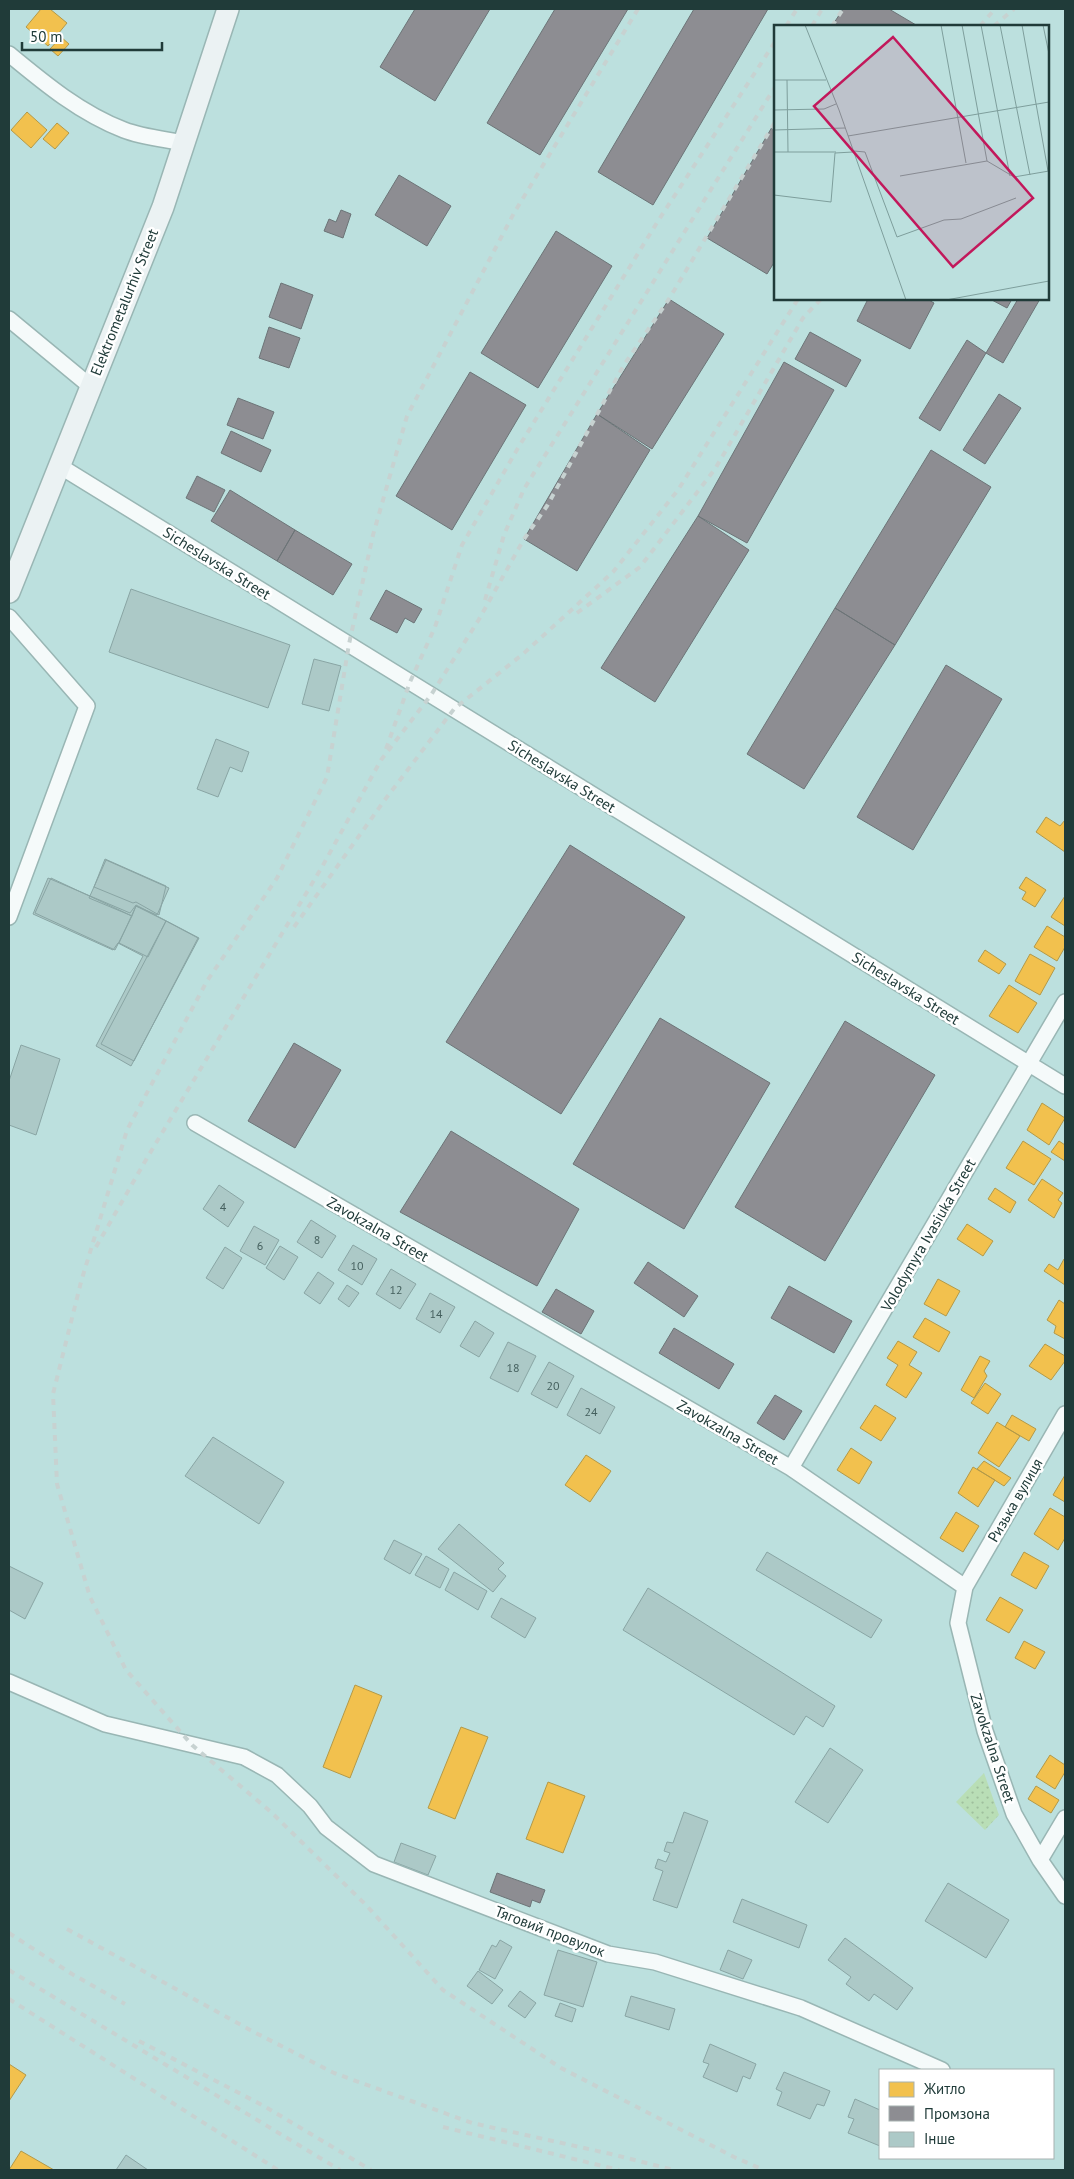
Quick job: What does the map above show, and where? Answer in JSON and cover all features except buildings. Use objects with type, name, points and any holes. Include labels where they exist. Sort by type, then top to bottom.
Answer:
[{"type":"main road","name":"Elektrometalurhiv Street","points":[[9,592],[58,465],[163,207],[228,9]]},
{"type":"street","points":[[9,54],[57,94],[82,109],[124,130],[184,143]]},
{"type":"street","points":[[9,319],[90,386]]},
{"type":"street","name":"Sicheslavska Street","points":[[58,465],[1065,1086]]},
{"type":"street","points":[[9,617],[87,706],[9,917]]},
{"type":"street","name":"Volodymyra Ivasiuka Street","points":[[791,1468],[1065,1002]]},
{"type":"street","name":"Zavokzalna Street","points":[[195,1122],[791,1468],[965,1587],[958,1623],[985,1731],[1014,1814],[1040,1860],[1065,1896]]},
{"type":"street","name":"Ризька вулиця","points":[[965,1587],[1065,1414]]},
{"type":"street","name":"Тяговий провулок","points":[[9,1682],[105,1724],[244,1757],[276,1775],[310,1806],[326,1827],[374,1864],[608,1954],[655,1962],[801,2008],[940,2069]]},
{"type":"street","points":[[1040,1860],[1065,1818]]},
{"type":"green space","points":[[984,1773],[999,1815],[985,1830],[956,1802]]},
{"type":"railway","points":[[638,9],[514,213],[407,416],[373,535],[349,644],[327,777],[277,878],[207,981],[127,1130],[81,1282],[53,1394],[57,1484],[90,1597],[126,1670],[192,1745],[271,1812],[366,1905],[443,1990],[561,2068],[734,2157],[764,2170]]},
{"type":"railway","points":[[787,25],[797,9]]},
{"type":"railway","points":[[813,25],[822,9]]},
{"type":"railway","points":[[833,25],[843,9]]},
{"type":"railway","points":[[981,25],[995,9]]},
{"type":"railway","points":[[995,25],[1014,9]]},
{"type":"railway","points":[[386,749],[410,682],[435,627],[462,545],[518,448],[658,221],[774,44]]},
{"type":"railway","points":[[485,600],[504,535],[524,489],[774,89]]},
{"type":"railway","points":[[96,1247],[147,1158],[322,867],[381,760],[431,695],[478,621],[524,539],[547,506],[624,365],[669,299],[774,124]]},
{"type":"railway","points":[[294,927],[384,801],[454,709],[523,654],[613,572],[678,490],[797,300]]},
{"type":"railway","points":[[577,613],[640,567],[715,469],[803,318],[820,300]]},
{"type":"railway","points":[[67,1929],[252,2031],[334,2073],[472,2123],[674,2170]]},
{"type":"railway","points":[[9,1933],[72,1974],[125,2004]]},
{"type":"railway","points":[[9,1970],[340,2170]]},
{"type":"railway","points":[[9,1999],[278,2170]]},
{"type":"railway","points":[[139,2041],[264,2106],[371,2170]]},
{"type":"railway","points":[[443,2127],[619,2170]]}]
